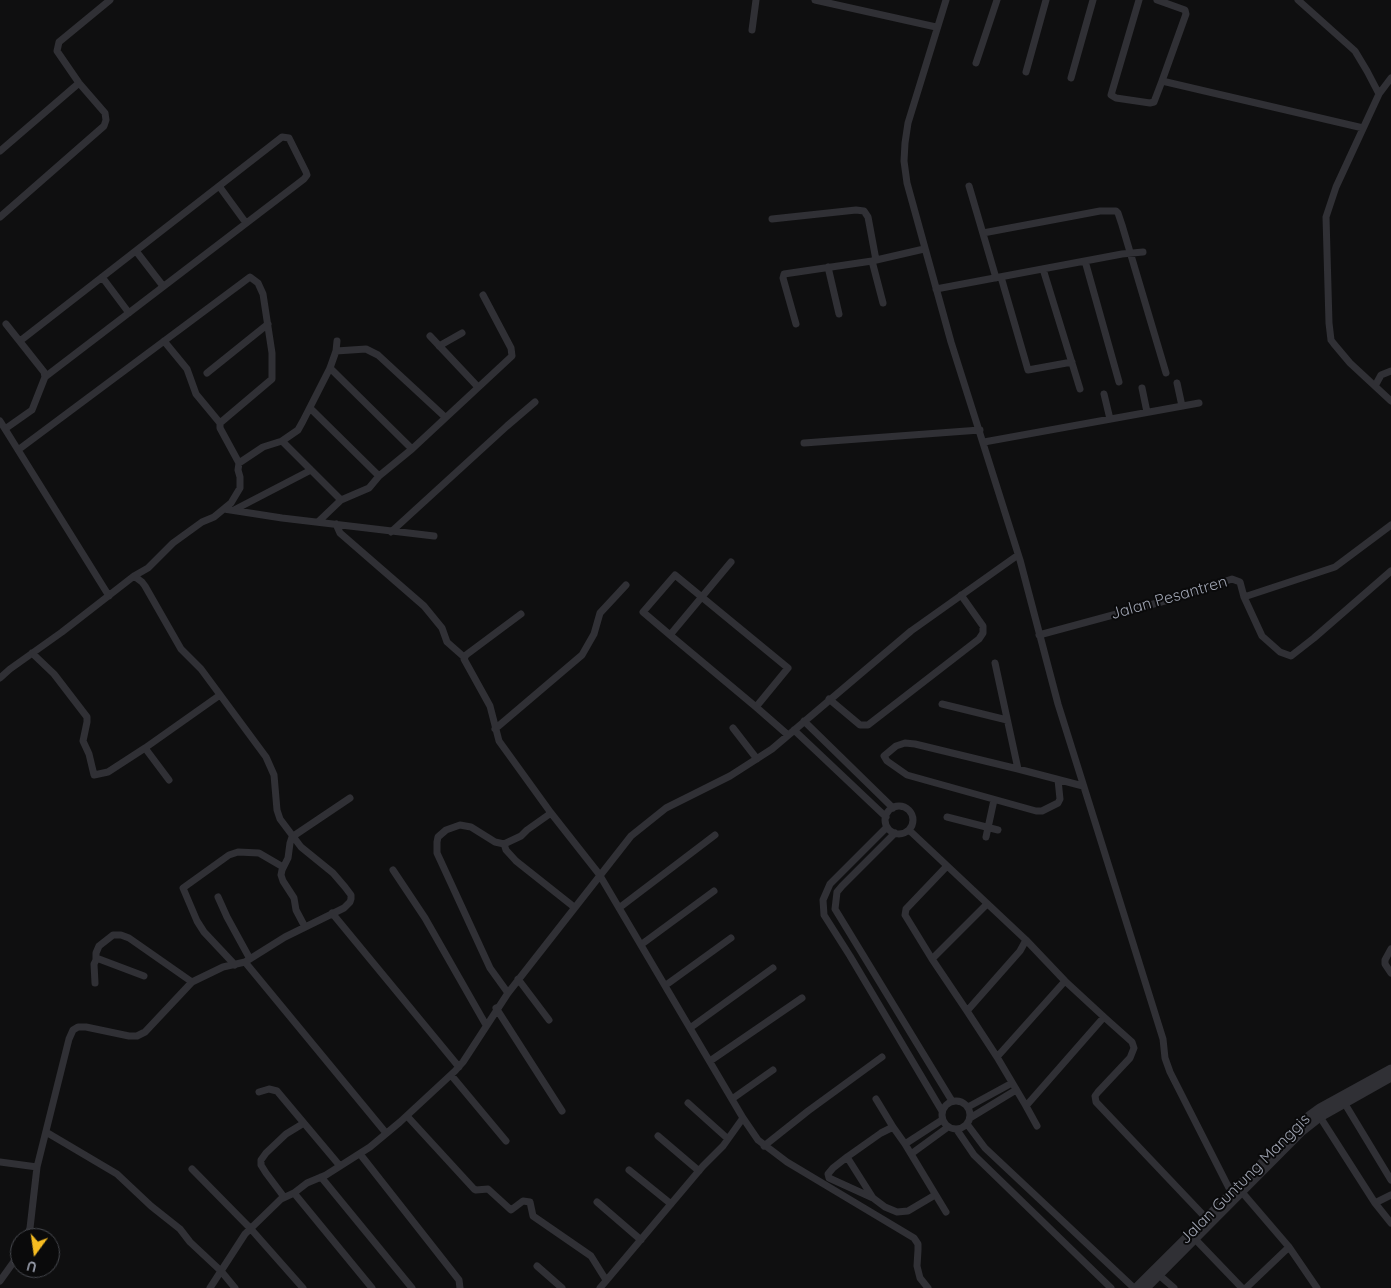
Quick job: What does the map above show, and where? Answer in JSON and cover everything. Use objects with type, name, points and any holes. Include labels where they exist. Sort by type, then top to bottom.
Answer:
[{"type":"street","points":[[0,217],[104,126],[106,120],[104,113],[79,83],[57,51],[59,42],[110,0]]},
{"type":"street","points":[[752,30],[756,0]]},
{"type":"street","points":[[815,0],[936,28]]},
{"type":"street","points":[[946,0],[908,123],[904,161],[907,183],[951,342],[1018,555],[1038,635],[1083,786],[1163,1040],[1165,1058],[1170,1072],[1231,1192]]},
{"type":"street","points":[[976,64],[997,0]]},
{"type":"street","points":[[1026,72],[1046,0]]},
{"type":"street","points":[[1071,78],[1093,0]]},
{"type":"street","points":[[1139,0],[1111,95],[1116,98],[1150,103],[1154,102],[1186,14],[1185,10],[1157,0]]},
{"type":"street","points":[[1298,0],[1355,51],[1379,94]]},
{"type":"street","points":[[1391,78],[1379,94],[1363,128],[1336,187],[1326,217],[1331,340],[1374,386],[1391,401]]},
{"type":"street","points":[[1162,82],[1363,128]]},
{"type":"street","points":[[0,151],[79,83]]},
{"type":"street","points":[[5,429],[32,410],[45,377],[306,177],[306,172],[289,138],[282,137],[20,341]]},
{"type":"street","points":[[219,186],[246,223]]},
{"type":"street","points":[[970,186],[983,233],[1028,370],[1072,362]]},
{"type":"street","points":[[772,219],[856,210],[864,211],[868,217],[883,303]]},
{"type":"street","points":[[983,233],[1111,210],[1118,213],[1166,373]]},
{"type":"street","points":[[796,324],[783,278],[784,274],[874,260],[924,248]]},
{"type":"street","points":[[136,251],[164,286]]},
{"type":"street","points":[[936,289],[1143,252]]},
{"type":"street","points":[[1085,261],[1119,382]]},
{"type":"street","points":[[828,267],[839,314]]},
{"type":"street","points":[[1043,269],[1080,389]]},
{"type":"street","points":[[102,277],[128,313]]},
{"type":"street","points":[[18,450],[250,277],[258,283],[263,294],[272,353],[272,379],[220,424]]},
{"type":"street","points":[[319,521],[341,500],[369,488],[379,476],[412,449],[512,356],[511,348],[483,295]]},
{"type":"street","points":[[6,324],[44,372],[45,377]]},
{"type":"street","points":[[207,373],[268,324]]},
{"type":"street","points":[[439,346],[462,332]]},
{"type":"street","points":[[430,336],[478,387]]},
{"type":"street","points":[[0,678],[10,668],[134,576],[148,568],[173,543],[202,522],[214,517],[231,503],[238,493],[240,488],[239,463],[220,428],[220,424],[196,394],[187,369],[164,341]]},
{"type":"street","points":[[239,463],[298,430],[330,368],[336,351],[337,341]]},
{"type":"street","points":[[336,351],[366,349],[378,355],[445,417]]},
{"type":"street","points":[[330,368],[412,449]]},
{"type":"street","points":[[1374,386],[1381,374],[1391,371]]},
{"type":"street","points":[[1177,383],[1182,406]]},
{"type":"street","points":[[1142,388],[1147,412]]},
{"type":"street","points":[[1104,394],[1110,419]]},
{"type":"street","points":[[391,532],[535,402]]},
{"type":"street","points":[[984,442],[1199,403]]},
{"type":"street","points":[[310,408],[379,476]]},
{"type":"street","points":[[0,421],[109,596]]},
{"type":"street","points":[[804,443],[980,430]]},
{"type":"street","points":[[282,440],[341,500]]},
{"type":"street","points":[[234,510],[311,470]]},
{"type":"street","points":[[224,509],[282,518],[434,536]]},
{"type":"street","points":[[336,524],[340,533],[347,540],[424,606],[442,628],[447,642],[464,657],[490,706],[499,741],[599,874],[743,1118],[758,1140],[788,1162],[914,1238],[918,1244],[917,1266],[924,1286]]},
{"type":"street","name":"Jalan Pesantren","points":[[1038,635],[1172,599],[1232,579],[1240,582],[1244,597],[1335,567],[1391,525]]},
{"type":"street","points":[[210,1288],[232,1252],[250,1228],[284,1197],[360,1154],[407,1116],[459,1067],[496,1008],[599,874],[631,836],[666,808],[730,776],[772,749],[910,631],[1018,555]]},
{"type":"street","points":[[670,635],[731,562]]},
{"type":"street","points":[[1244,597],[1262,636],[1280,652],[1291,656],[1391,570]]},
{"type":"street","points":[[756,708],[788,668],[675,575],[643,612],[756,708],[791,732],[847,780],[886,817]]},
{"type":"street","points":[[30,1228],[37,1167],[69,1038],[73,1030],[78,1027],[86,1027],[137,1036],[145,1032],[192,982],[223,967],[247,961],[285,937],[347,906],[350,902],[351,895],[333,872],[306,852],[292,836],[278,814],[274,775],[266,757],[201,669],[182,649],[145,586],[134,576]]},
{"type":"street","points":[[495,729],[582,655],[589,646],[600,613],[626,585]]},
{"type":"street","points":[[829,699],[860,725],[868,725],[979,639],[983,633],[983,626],[961,595]]},
{"type":"street","points":[[464,657],[522,614]]},
{"type":"street","points":[[32,653],[54,674],[87,717],[83,741],[94,775],[108,772],[220,695]]},
{"type":"street","points":[[995,663],[1018,769]]},
{"type":"street","points":[[942,704],[1007,720]]},
{"type":"street","points":[[804,721],[893,808]]},
{"type":"street","points":[[732,728],[757,759]]},
{"type":"street","points":[[1058,780],[1060,799],[1052,807],[1036,811],[907,775],[884,758],[884,755],[896,746],[905,743],[915,744],[1083,786]]},
{"type":"street","points":[[145,748],[169,780]]},
{"type":"street","points":[[847,780],[855,771]]},
{"type":"street","points":[[305,927],[296,910],[294,898],[283,881],[281,873],[288,858],[292,836],[350,798]]},
{"type":"street","points":[[986,837],[994,800]]},
{"type":"street","points":[[895,834],[887,827],[886,817],[893,808],[903,807],[911,812],[913,822],[909,830],[895,834],[838,892],[835,909],[952,1101]]},
{"type":"street","points":[[508,993],[490,968],[437,853],[436,842],[438,837],[446,830],[460,825],[471,827],[495,842],[504,844],[520,836],[551,812]]},
{"type":"street","points":[[947,817],[998,830]]},
{"type":"street","points":[[887,827],[830,884],[823,900],[824,914],[942,1110],[942,1120],[948,1127],[957,1130],[974,1156],[1111,1288]]},
{"type":"street","points":[[909,830],[1026,940],[1065,981],[1132,1042],[1134,1048],[1130,1058],[1098,1092],[1095,1096],[1096,1102],[1206,1218]]},
{"type":"street","points":[[619,908],[716,835]]},
{"type":"street","points":[[504,844],[506,850],[516,861],[574,907]]},
{"type":"street","points":[[235,965],[204,932],[197,921],[183,888],[229,855],[238,852],[258,853],[283,867]]},
{"type":"street","points":[[852,862],[860,869]]},
{"type":"street","points":[[947,866],[904,912],[905,916],[997,1057],[1036,1126]]},
{"type":"street","points":[[394,870],[425,918],[486,1025]]},
{"type":"street","points":[[642,944],[714,890]]},
{"type":"street","points":[[218,897],[247,961],[386,1133]]},
{"type":"street","points":[[932,959],[987,904]]},
{"type":"street","points":[[332,913],[459,1067]]},
{"type":"street","points":[[96,983],[94,970],[96,953],[99,946],[113,935],[129,938],[192,982]]},
{"type":"street","points":[[666,985],[731,938]]},
{"type":"street","points":[[967,1011],[1020,950],[1026,940]]},
{"type":"street","points":[[1391,949],[1386,955],[1385,964],[1391,973]]},
{"type":"street","points":[[96,960],[104,960],[144,976]]},
{"type":"street","points":[[690,1028],[773,968]]},
{"type":"street","points":[[518,979],[549,1020]]},
{"type":"street","points":[[997,1057],[1065,981]]},
{"type":"street","points":[[710,1061],[802,998]]},
{"type":"street","points":[[496,1008],[562,1111]]},
{"type":"street","points":[[1026,1106],[1104,1017]]},
{"type":"street","points":[[764,1146],[882,1057]]},
{"type":"street","name":"Jalan Guntung Manggis","points":[[1135,1288],[1314,1111],[1391,1069]]},
{"type":"street","points":[[732,1099],[774,1070]]},
{"type":"street","points":[[451,1075],[506,1141]]},
{"type":"street","name":"Jalan Guntung Manggis","points":[[1146,1288],[1301,1132],[1320,1117],[1391,1077]]},
{"type":"street","points":[[968,1108],[1014,1087]]},
{"type":"street","points":[[957,1130],[1014,1087]]},
{"type":"street","points":[[259,1092],[269,1089],[277,1092],[340,1166]]},
{"type":"street","points":[[876,1099],[906,1144],[946,1212]]},
{"type":"street","points":[[942,1110],[946,1104],[952,1101],[959,1101],[968,1108],[969,1121],[985,1148],[1135,1288]]},
{"type":"street","points":[[688,1103],[728,1139]]},
{"type":"street","points":[[1345,1104],[1391,1180]]},
{"type":"street","points":[[407,1116],[474,1189],[488,1190],[511,1210],[523,1201],[530,1202],[533,1216],[591,1256],[606,1280]]},
{"type":"street","points":[[1320,1117],[1375,1204],[1391,1223]]},
{"type":"street","points":[[600,1288],[728,1139],[743,1118]]},
{"type":"street","points":[[906,1144],[942,1120]]},
{"type":"street","points":[[284,1197],[261,1165],[261,1160],[286,1134],[304,1123]]},
{"type":"street","points":[[894,1127],[881,1133],[847,1157],[833,1168],[828,1174],[829,1178],[873,1198],[897,1212],[908,1211],[935,1196]]},
{"type":"street","points":[[911,1154],[948,1127]]},
{"type":"street","points":[[46,1132],[117,1174],[151,1206],[180,1229],[190,1242],[221,1271],[235,1288]]},
{"type":"street","points":[[658,1136],[699,1171]]},
{"type":"street","points":[[360,1154],[460,1280],[460,1288]]},
{"type":"street","points":[[847,1157],[873,1198]]},
{"type":"street","points":[[0,1162],[37,1167]]},
{"type":"street","points":[[192,1169],[250,1228],[303,1288]]},
{"type":"street","points":[[629,1170],[671,1204]]},
{"type":"street","points":[[321,1177],[412,1288]]},
{"type":"street","points":[[1241,1191],[1289,1247],[1317,1288]]},
{"type":"street","points":[[294,1193],[372,1288]]},
{"type":"street","points":[[1375,1204],[1391,1195]]},
{"type":"street","points":[[596,1202],[641,1240]]},
{"type":"street","points":[[1195,1239],[1246,1288],[1289,1247]]},
{"type":"street","points":[[537,1266],[562,1288]]},
{"type":"street","points":[[0,1281],[10,1267]]},
{"type":"street","points":[[1159,1274],[1174,1288]]}]
